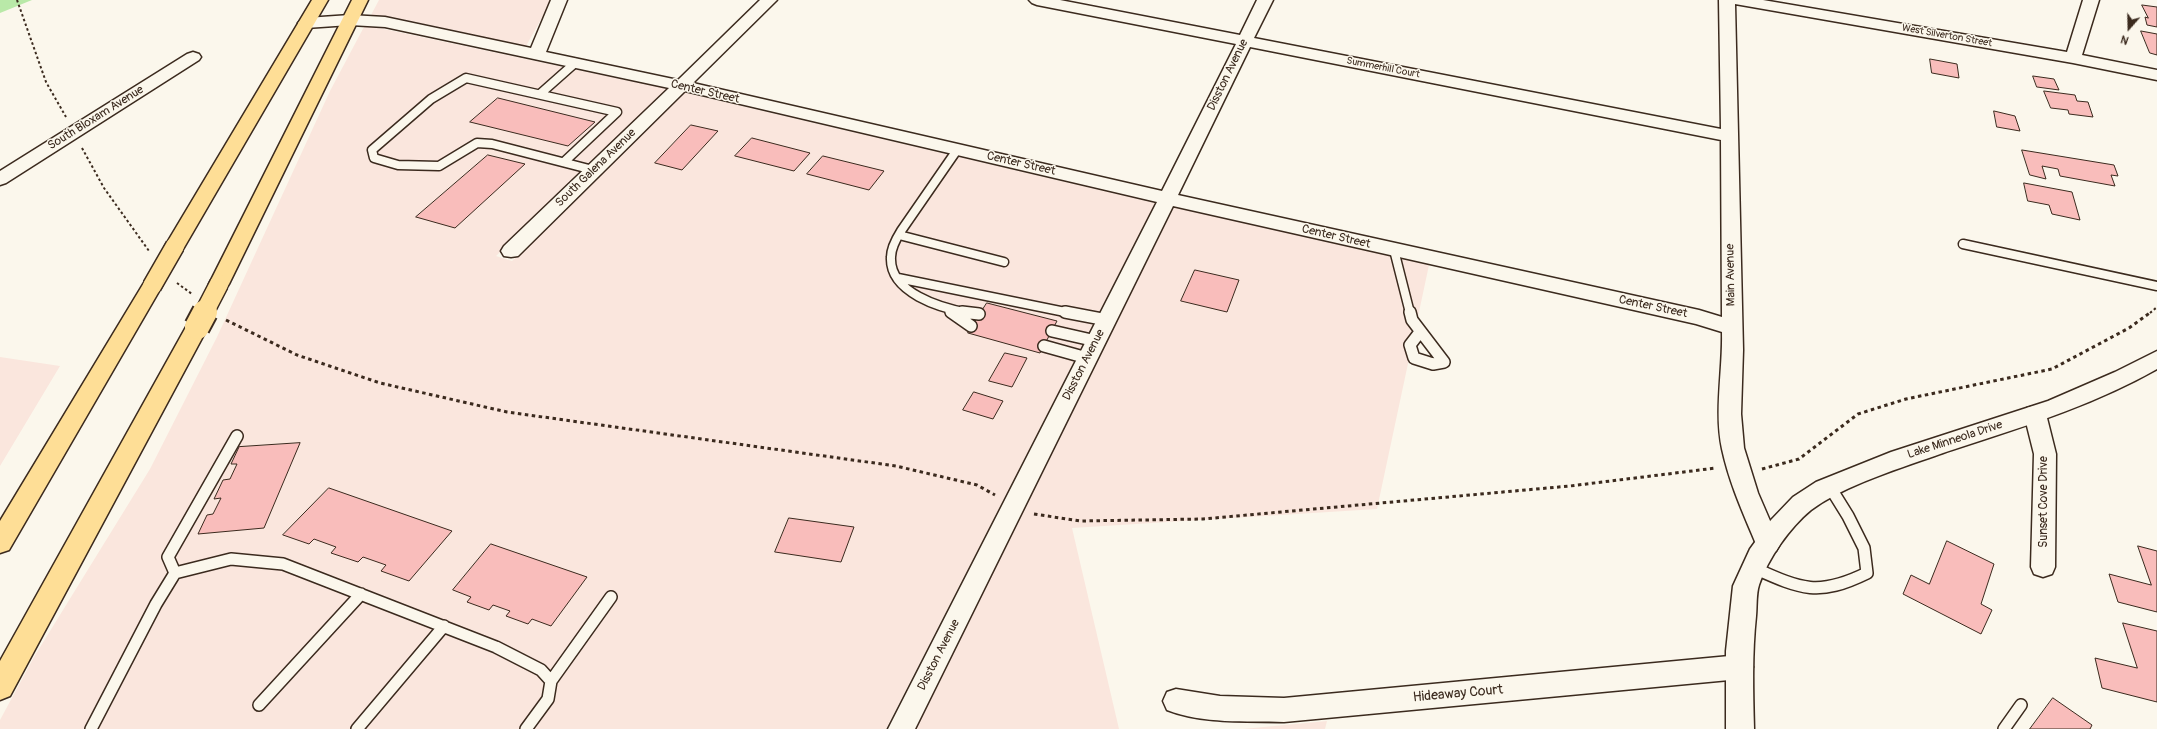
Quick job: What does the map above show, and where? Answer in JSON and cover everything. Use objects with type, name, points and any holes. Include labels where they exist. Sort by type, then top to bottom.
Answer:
[{"type":"highway","points":[[0,543],[320,0]]},
{"type":"highway","points":[[0,686],[198,327],[252,220],[322,73],[360,0]]},
{"type":"street","points":[[537,54],[560,0]]},
{"type":"street","name":"South Galena Avenue","points":[[511,251],[769,0]]},
{"type":"street","name":"Summerhill Court","points":[[1037,0],[1728,136]]},
{"type":"street","name":"Disston Avenue","points":[[901,729],[1168,198],[1265,0]]},
{"type":"street","name":"Main Avenue","points":[[1727,0],[1732,328],[1730,414],[1733,448],[1746,493],[1768,544]]},
{"type":"street","name":"West Silverton Street","points":[[1738,0],[2073,58],[2157,75]]},
{"type":"street","points":[[2073,58],[2091,0]]},
{"type":"street","name":"Center Street","points":[[306,23],[350,20],[386,22],[576,62],[1394,250],[1699,317],[1732,328]]},
{"type":"street","name":"South Bloxam Avenue","points":[[0,179],[193,57]]},
{"type":"street","name":"Lake Minneola Drive","points":[[1740,729],[1740,667],[1746,586],[1754,568],[1768,544],[1780,527],[1802,504],[1830,487],[1899,459],[2035,414],[2123,378],[2157,359]]},
{"type":"street","name":"Sunset Cove Drive","points":[[2035,414],[2045,454],[2043,567]]},
{"type":"street","name":"Hideaway Court","points":[[1176,701],[1220,708],[1284,710],[1740,667]]},
{"type":"lane","points":[[540,94],[576,62]]},
{"type":"lane","points":[[564,162],[617,112],[466,78],[457,81],[372,150],[374,158],[398,165],[440,166],[466,148],[477,143],[492,144],[593,170]]},
{"type":"lane","points":[[957,150],[899,235],[891,251],[890,264],[898,278],[909,291],[925,302],[950,311],[979,314]]},
{"type":"lane","points":[[899,235],[1004,262]]},
{"type":"lane","points":[[1964,244],[2157,286]]},
{"type":"lane","points":[[1394,250],[1412,320],[1420,332]]},
{"type":"lane","points":[[898,278],[1107,320]]},
{"type":"lane","points":[[950,311],[971,326]]},
{"type":"lane","points":[[1052,331],[1092,350]]},
{"type":"lane","points":[[1044,346],[1092,350]]},
{"type":"lane","points":[[175,573],[168,557],[236,436]]},
{"type":"lane","points":[[1754,568],[1798,587],[1816,590],[1849,583],[1867,573],[1864,548],[1848,516],[1830,487]]},
{"type":"lane","points":[[91,729],[156,604],[175,573],[231,559],[282,564],[444,626],[509,654],[541,670],[551,681]]},
{"type":"lane","points":[[259,705],[360,594]]},
{"type":"lane","points":[[526,729],[548,699],[551,681],[611,597]]},
{"type":"lane","points":[[357,729],[444,626]]},
{"type":"lane","points":[[2004,729],[2021,705]]},
{"type":"path","points":[[17,0],[46,82],[74,132],[90,166],[128,223],[154,257]]},
{"type":"path","points":[[173,280],[198,299]]},
{"type":"path","points":[[224,319],[297,355],[388,385],[507,412],[896,466],[976,485],[1033,514],[1080,521],[1203,518],[1570,486],[1718,468],[1759,470],[1799,459],[1858,414],[1906,399],[2052,368],[2129,328],[2157,307]]},
{"type":"shaded area","points":[[379,0],[552,0],[526,46],[392,17],[371,15]]},
{"type":"shaded area","points":[[365,25],[668,89],[496,256],[512,261],[682,92],[1155,203],[886,729],[0,729],[0,720],[34,657],[150,469],[217,337],[330,91]]},
{"type":"shaded area","points":[[1174,207],[1429,265],[1377,509],[1072,528],[1119,729],[916,729]]},
{"type":"shaded area","points":[[0,357],[60,366],[0,466]]},
{"type":"shaded area","points":[[1327,721],[1325,729],[1243,729]]},
{"type":"green space","points":[[0,0],[32,0],[0,13]]},
{"type":"building","points":[[2142,5],[2157,7],[2157,27],[2147,25],[2145,17],[2148,18]]},
{"type":"building","points":[[2141,31],[2157,34],[2157,55],[2150,53]]},
{"type":"building","points":[[1930,59],[1957,64],[1959,78],[1932,73]]},
{"type":"building","points":[[2033,76],[2054,79],[2059,90],[2037,87]]},
{"type":"building","points":[[2044,91],[2075,95],[2077,101],[2088,102],[2093,117],[2069,114],[2068,110],[2051,108]]},
{"type":"building","points":[[498,98],[595,122],[568,146],[470,122]]},
{"type":"building","points":[[1994,111],[2015,116],[2020,131],[1997,127]]},
{"type":"building","points":[[691,125],[718,131],[682,170],[655,163]]},
{"type":"building","points":[[752,138],[810,153],[794,171],[735,156]]},
{"type":"building","points":[[2022,150],[2114,165],[2118,176],[2111,175],[2115,186],[2060,176],[2058,169],[2042,166],[2046,179],[2030,175]]},
{"type":"building","points":[[488,155],[525,164],[455,228],[416,217]]},
{"type":"building","points":[[823,156],[884,171],[869,190],[807,174]]},
{"type":"building","points":[[2024,183],[2072,192],[2080,220],[2052,214],[2049,205],[2028,201]]},
{"type":"building","points":[[1195,270],[1239,280],[1227,312],[1181,301]]},
{"type":"building","points":[[987,303],[1057,321],[1040,353],[968,333]]},
{"type":"building","points":[[1005,353],[1027,358],[1012,387],[989,381]]},
{"type":"building","points":[[974,392],[1003,401],[993,419],[963,410]]},
{"type":"building","points":[[300,443],[264,528],[198,534],[207,515],[213,514],[221,498],[214,499],[223,480],[230,479],[237,464],[231,464],[239,447]]},
{"type":"building","points":[[329,488],[452,531],[409,581],[381,571],[386,565],[363,557],[358,562],[331,553],[336,547],[314,539],[309,544],[283,535]]},
{"type":"building","points":[[789,518],[854,527],[841,562],[775,552]]},
{"type":"building","points":[[1947,541],[1994,564],[1981,604],[1992,610],[1981,634],[1903,594],[1911,575],[1929,584]]},
{"type":"building","points":[[491,544],[587,577],[551,626],[532,619],[528,624],[506,616],[510,611],[493,605],[489,610],[467,602],[471,597],[453,590]]},
{"type":"building","points":[[2138,546],[2157,551],[2157,612],[2118,602],[2109,574],[2151,585]]},
{"type":"building","points":[[2123,623],[2157,631],[2157,702],[2102,688],[2095,658],[2137,668]]},
{"type":"building","points":[[2053,698],[2092,725],[2090,729],[2030,729]]}]
